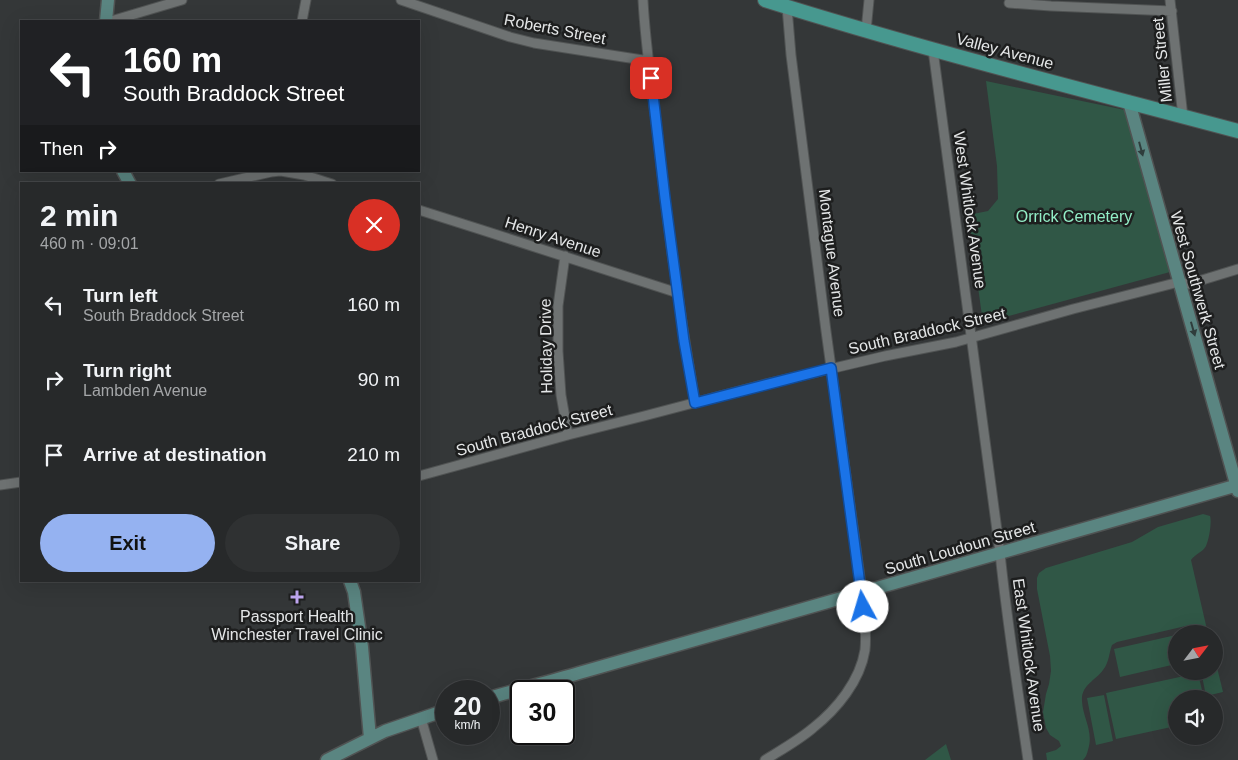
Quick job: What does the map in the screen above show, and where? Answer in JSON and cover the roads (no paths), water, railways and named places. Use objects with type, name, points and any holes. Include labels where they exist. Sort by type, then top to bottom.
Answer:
[{"type":"main road","name":"Valley Avenue","points":[[765,0],[933,50],[1238,131]]},
{"type":"street","points":[[106,20],[108,0]]},
{"type":"street","points":[[114,20],[182,0]]},
{"type":"street","points":[[302,20],[306,0]]},
{"type":"street","name":"Roberts Street","points":[[401,0],[510,37],[534,43],[648,61]]},
{"type":"street","points":[[644,0],[648,61],[660,160],[695,403]]},
{"type":"street","points":[[866,31],[869,0]]},
{"type":"street","name":"Miller Street","points":[[1170,0],[1184,117]]},
{"type":"street","points":[[1009,3],[1172,11]]},
{"type":"street","name":"Montague Avenue","points":[[765,760],[812,729],[830,713],[855,679],[861,665],[866,635],[862,592],[792,64],[787,7]]},
{"type":"street","name":"West Whitlock Avenue","points":[[933,50],[1000,553]]},
{"type":"street","name":"West Southwerk Street","points":[[1129,102],[1237,488]]},
{"type":"street","points":[[228,182],[270,172]]},
{"type":"street","points":[[286,172],[326,182]]},
{"type":"street","name":"Henry Avenue","points":[[420,210],[678,293]]},
{"type":"street","name":"Holiday Drive","points":[[565,256],[558,306],[558,351],[561,395],[568,434]]},
{"type":"street","name":"South Braddock Street","points":[[420,476],[568,434],[831,368],[956,342],[1073,309],[1179,282],[1189,284],[1238,269]]},
{"type":"street","points":[[0,485],[20,482]]},
{"type":"street","name":"South Loudoun Street","points":[[500,695],[757,621],[1237,488]]},
{"type":"street","name":"East Whitlock Avenue","points":[[1000,553],[1028,760]]},
{"type":"street","points":[[350,582],[354,592],[362,647],[370,738]]},
{"type":"street","points":[[327,760],[386,730],[435,714]]},
{"type":"street","points":[[421,718],[433,760]]},
{"type":"place","name":"Passport Health Winchester Travel Clinic","points":[[297,597]]},
{"type":"park label","name":"Orrick Cemetery","points":[[1074,216]]}]
